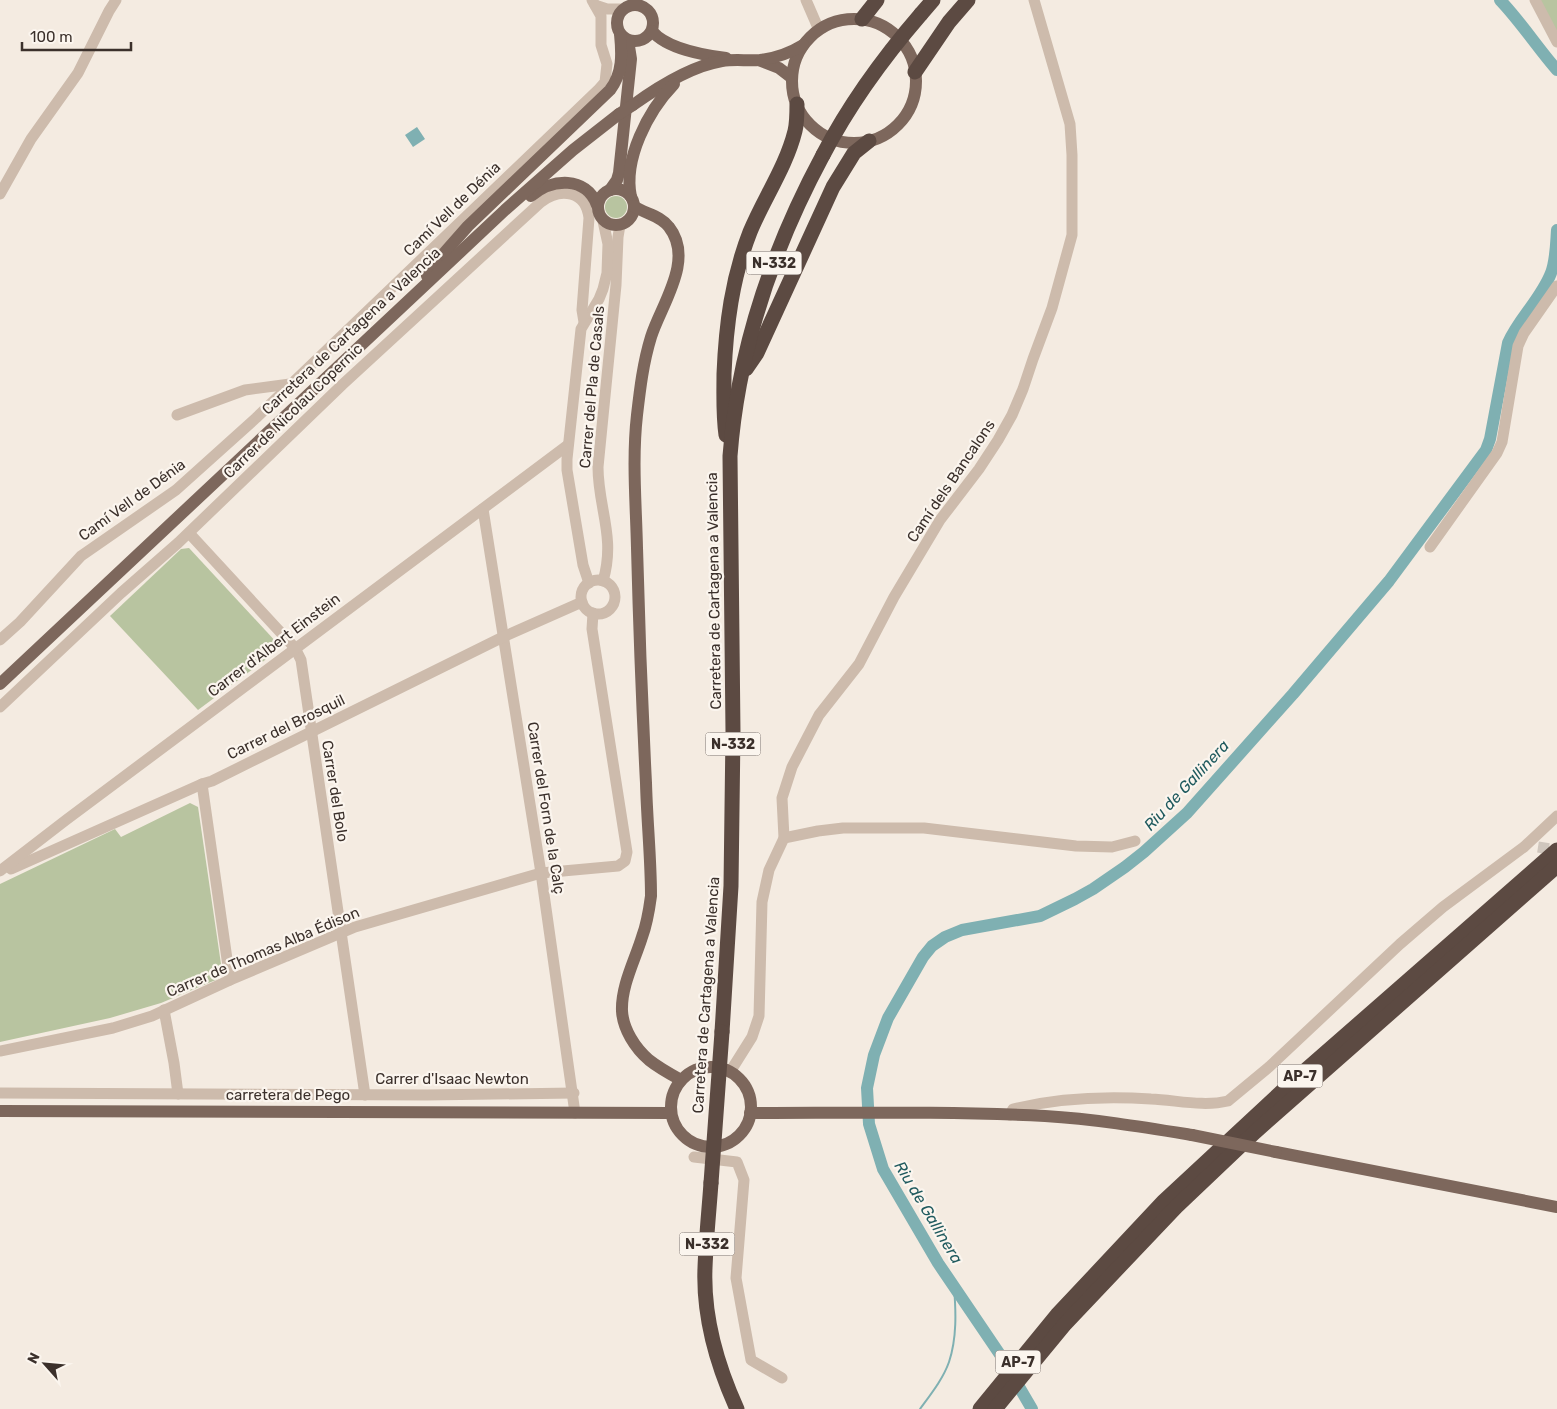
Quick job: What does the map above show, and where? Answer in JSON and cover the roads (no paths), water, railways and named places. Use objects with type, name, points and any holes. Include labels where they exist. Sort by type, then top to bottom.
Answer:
[{"type":"highway","points":[[862,19],[877,0]]},
{"type":"highway","name":"Carretera de Cartagena a Valencia","points":[[736,1409],[716,1354],[706,1305],[705,1269],[731,886],[733,732],[730,456],[732,424],[740,377],[751,334],[780,245],[804,190],[863,87],[933,0]]},
{"type":"highway","points":[[915,72],[944,29],[968,0]]},
{"type":"highway","points":[[730,456],[723,416],[725,341],[730,296],[739,262],[751,231],[791,145],[796,128],[797,104]]},
{"type":"highway","points":[[740,377],[757,353],[833,187],[854,153],[870,140]]},
{"type":"highway","name":"AP-7","points":[[980,1409],[1061,1320],[1164,1201],[1292,1084],[1557,850]]},
{"type":"highway","name":"AP-7","points":[[995,1409],[1061,1320],[1176,1207],[1255,1132],[1557,866]]},
{"type":"main road","points":[[610,190],[617,180],[619,173],[631,59],[627,37],[617,22],[620,12],[618,9],[636,5],[647,9],[654,25],[652,31],[647,37],[627,37]]},
{"type":"main road","points":[[847,19],[862,19],[884,26],[894,33],[908,50],[915,72],[914,96],[904,117],[894,128],[882,136],[852,143],[835,140],[819,132],[806,120],[794,96],[792,78],[796,61],[804,45],[819,30],[832,23],[847,19]]},
{"type":"main road","points":[[652,31],[662,41],[675,46],[721,57],[744,60]]},
{"type":"main road","points":[[411,298],[438,260],[468,226],[610,90],[621,68],[622,50],[627,37]]},
{"type":"main road","name":"Carretera de Cartagena a Valencia","points":[[0,684],[542,176],[619,114],[685,75],[707,65],[722,61],[758,60],[780,56],[804,45]]},
{"type":"main road","name":"Carretera de Cartagena a Valencia","points":[[758,60],[780,68],[792,78]]},
{"type":"main road","points":[[411,298],[453,266],[545,186],[556,182],[573,184],[589,193],[597,205],[598,213],[603,221],[611,225],[628,208],[632,165],[642,131],[661,99],[685,75]]},
{"type":"main road","points":[[619,173],[628,208]]},
{"type":"main road","points":[[597,205],[603,194],[617,189],[628,208],[636,215],[650,214],[661,219],[674,234],[678,247],[679,262],[651,338],[636,421],[638,588],[651,896],[647,923],[624,990],[622,1012],[628,1032],[639,1050],[657,1066],[681,1080]]},
{"type":"main road","points":[[709,1067],[720,1068],[730,1072],[746,1088],[750,1100],[750,1113],[747,1124],[732,1141],[722,1145],[710,1147],[699,1145],[689,1140],[674,1123],[672,1113],[672,1101],[675,1090],[681,1080],[699,1069],[709,1067]]},
{"type":"main road","name":"carretera de Pego","points":[[0,1111],[672,1113]]},
{"type":"main road","points":[[750,1113],[1010,1115],[1093,1120],[1192,1135],[1557,1207]]},
{"type":"street","points":[[0,194],[32,139],[78,73],[116,0]]},
{"type":"street","points":[[806,0],[819,30]]},
{"type":"street","name":"Camí dels Bancalons","points":[[784,838],[782,798],[792,766],[802,746],[819,715],[859,664],[894,596],[940,520],[979,469],[998,440],[1023,390],[1032,359],[1052,308],[1072,235],[1072,156],[1070,124],[1034,0]]},
{"type":"street","points":[[1535,0],[1557,42]]},
{"type":"street","points":[[596,7],[618,9]]},
{"type":"street","name":"Camí Vell de Dénia","points":[[0,640],[20,622],[81,556],[176,490],[256,418],[598,90],[605,82],[607,64],[601,45],[602,28],[596,7]]},
{"type":"street","points":[[602,28],[627,37]]},
{"type":"street","name":"Carrer de Nicolau Copernic","points":[[0,707],[121,593],[189,533],[342,385],[541,202],[555,194],[572,194]]},
{"type":"street","name":"Carrer del Pla de Casals","points":[[572,194],[585,204],[589,218],[582,310],[584,322]]},
{"type":"street","name":"Carrer del Pla de Casals","points":[[603,581],[609,543],[598,466],[616,286],[618,237],[628,208]]},
{"type":"street","name":"Carrer del Pla de Casals","points":[[589,582],[583,565],[567,470],[568,444],[580,335],[584,322],[595,307],[606,280],[608,244],[603,221]]},
{"type":"street","points":[[1430,547],[1497,453],[1502,442],[1520,340],[1557,286]]},
{"type":"street","points":[[177,415],[245,390],[290,384]]},
{"type":"street","name":"Carrer d'Albert Einstein","points":[[0,872],[66,820],[568,444]]},
{"type":"street","name":"Carrer del Forn de la Calç","points":[[483,509],[541,873],[574,1093],[575,1113]]},
{"type":"street","name":"Carrer del Bolo","points":[[189,533],[295,648],[301,660],[310,732],[365,1094]]},
{"type":"street","points":[[595,580],[603,581],[610,585],[614,592],[613,604],[605,612],[593,613],[586,609],[582,602],[582,590],[589,582],[595,580]]},
{"type":"street","name":"Carrer del Brosquil","points":[[0,872],[212,781],[503,637],[582,602]]},
{"type":"street","name":"Carrer de Thomas Alba Édison","points":[[0,1051],[113,1028],[164,1010],[355,927],[541,873],[618,866],[625,861],[626,852],[592,629],[593,613]]},
{"type":"street","points":[[202,784],[230,980]]},
{"type":"street","points":[[1010,1115],[1013,1109],[1069,1100],[1149,1098],[1219,1103],[1228,1101],[1269,1067],[1400,944],[1443,907],[1524,847],[1557,816]]},
{"type":"street","points":[[730,1072],[752,1037],[760,1016],[762,902],[769,870],[784,838],[843,828],[924,828],[1076,846],[1112,847],[1135,841]]},
{"type":"street","points":[[164,1010],[178,1094]]},
{"type":"street","name":"Carrer d'Isaac Newton","points":[[0,1093],[365,1094],[427,1096],[574,1093]]},
{"type":"street","points":[[694,1158],[738,1162],[744,1180],[736,1278],[747,1344],[751,1360],[782,1378]]},
{"type":"water","points":[[417,127],[425,139],[413,147],[405,135]]},
{"type":"waterway","name":"Riu de Gallinera","points":[[1500,0],[1557,70]]},
{"type":"waterway","name":"Riu de Gallinera","points":[[1032,1409],[1001,1356],[938,1263],[883,1169],[869,1124],[867,1088],[874,1055],[888,1018],[923,957],[932,946],[945,937],[962,930],[1040,916],[1093,889],[1144,852],[1187,813],[1293,694],[1389,581],[1486,450],[1490,439],[1508,343],[1542,291],[1551,273],[1555,257],[1557,230]]},
{"type":"waterway","points":[[920,1409],[943,1374],[952,1353],[955,1324],[954,1287]]},
{"type":"tunnel","points":[[1538,847],[1557,850]]}]
